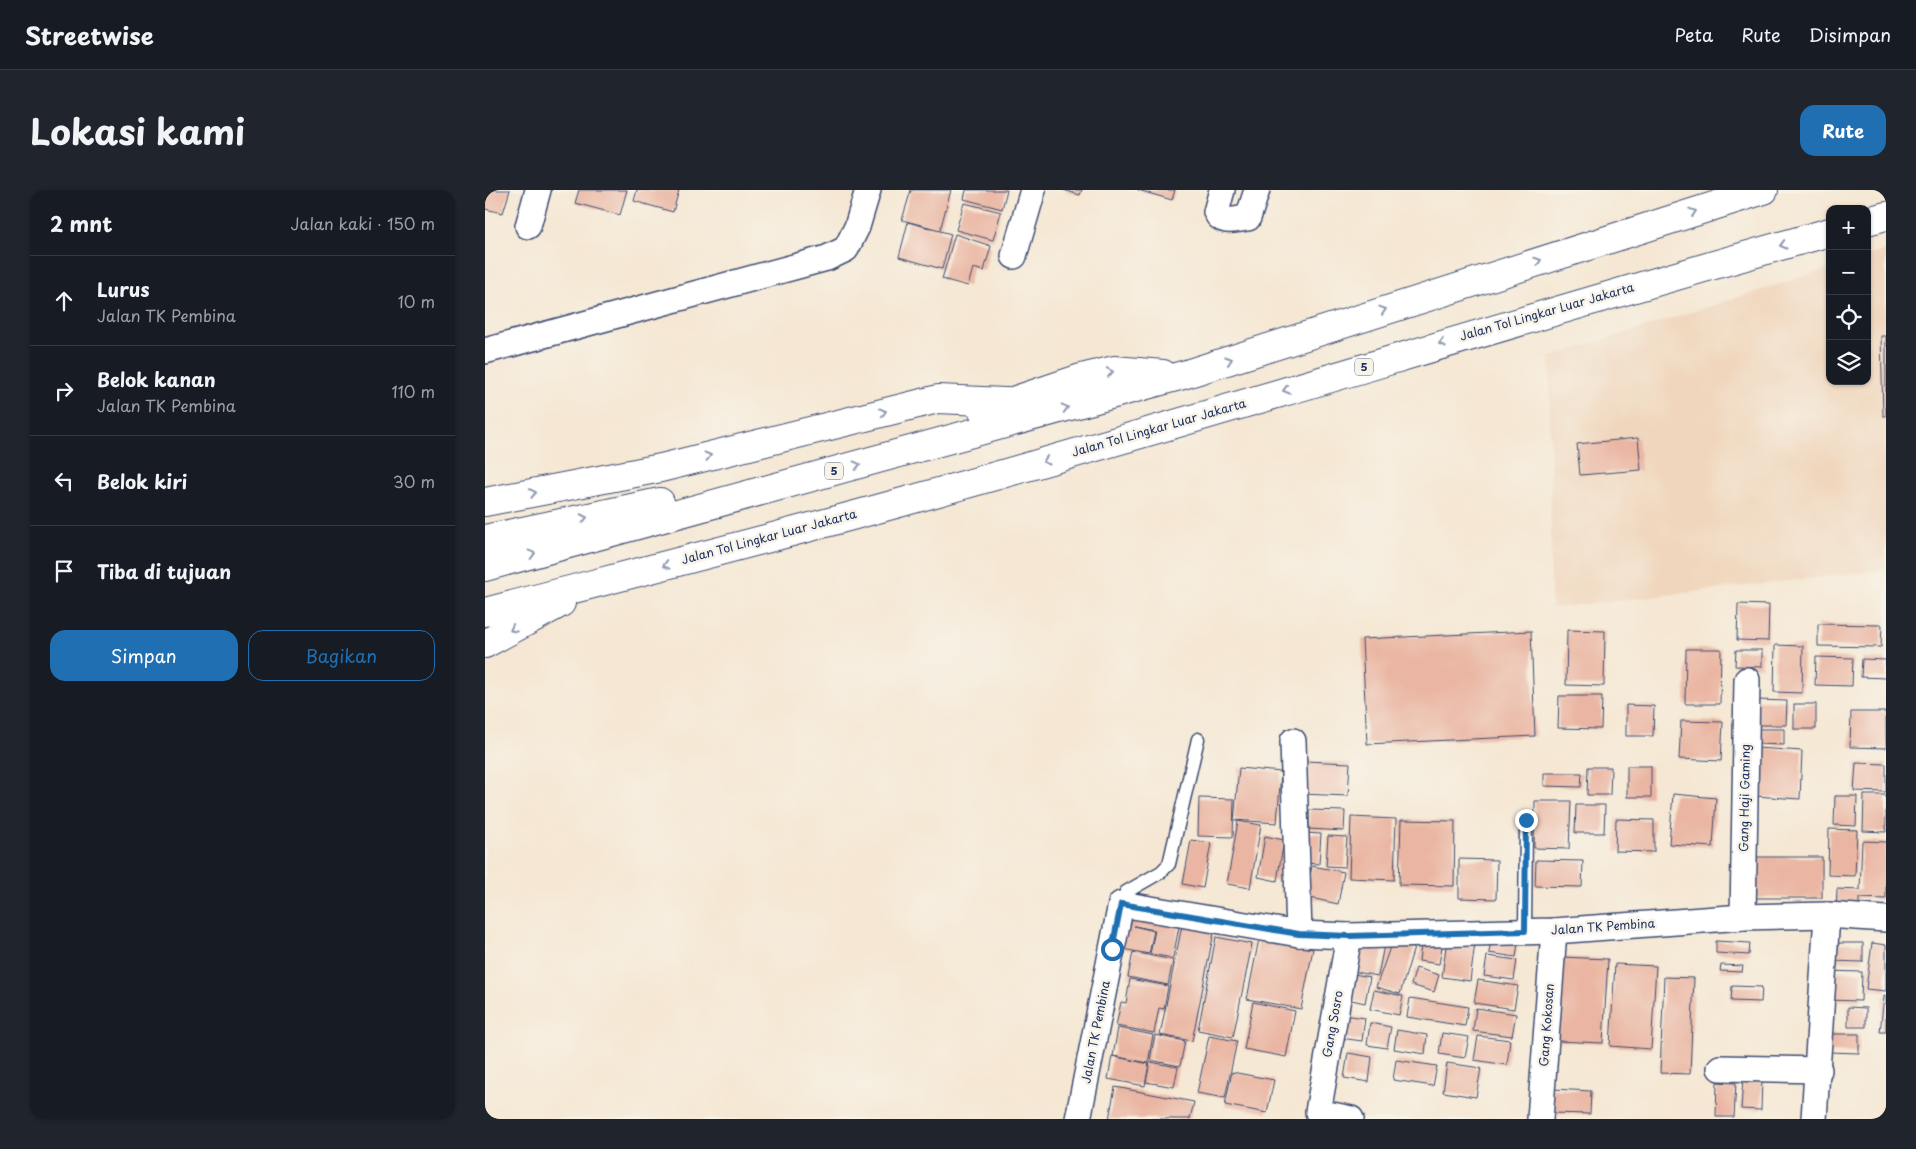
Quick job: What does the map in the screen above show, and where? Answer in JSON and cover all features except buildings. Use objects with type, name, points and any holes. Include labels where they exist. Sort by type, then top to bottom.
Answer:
[{"type":"highway","name":"5","points":[[485,567],[1183,375],[1764,190]]},
{"type":"highway","points":[[1871,220],[1886,216]]},
{"type":"highway","name":"Jalan Tol Lingkar Luar Jakarta","points":[[485,612],[917,498],[1130,437],[1587,300],[1826,233]]},
{"type":"highway","points":[[485,539],[672,499],[1014,402],[1081,378],[1114,370],[1183,375]]},
{"type":"highway","points":[[485,502],[661,468],[938,399],[1014,402]]},
{"type":"highway","points":[[485,644],[602,581]]},
{"type":"street","points":[[528,226],[538,190]]},
{"type":"street","points":[[485,351],[827,258],[846,249],[857,227],[868,190]]},
{"type":"street","points":[[1014,256],[1033,190]]},
{"type":"street","points":[[1222,190],[1216,212],[1223,221],[1248,218],[1257,190]]},
{"type":"street","name":"Gang Haji Gaming","points":[[1743,917],[1747,680]]},
{"type":"street","points":[[1293,741],[1299,934]]},
{"type":"street","name":"Jalan TK Pembina","points":[[1078,1119],[1121,904],[1299,934],[1349,936],[1554,931],[1743,917],[1827,915],[1886,919]]},
{"type":"street","points":[[1814,1119],[1819,1070],[1827,915]]},
{"type":"street","name":"Gang Kokosan","points":[[1539,1119],[1554,931]]},
{"type":"street","name":"Gang Sosro","points":[[1349,936],[1318,1112],[1351,1119]]},
{"type":"street","points":[[1720,1068],[1819,1070]]},
{"type":"lane","points":[[1121,904],[1126,892],[1161,872],[1169,864],[1198,739]]},
{"type":"lane","points":[[1525,931],[1526,820]]},
{"type":"shaded area","points":[[1886,250],[1886,570],[1551,608],[1550,357],[1826,269],[1826,385],[1871,385],[1871,255]]},
{"type":"route","points":[[1112,949],[1121,904],[1299,934],[1349,936],[1525,931],[1526,820]]}]
